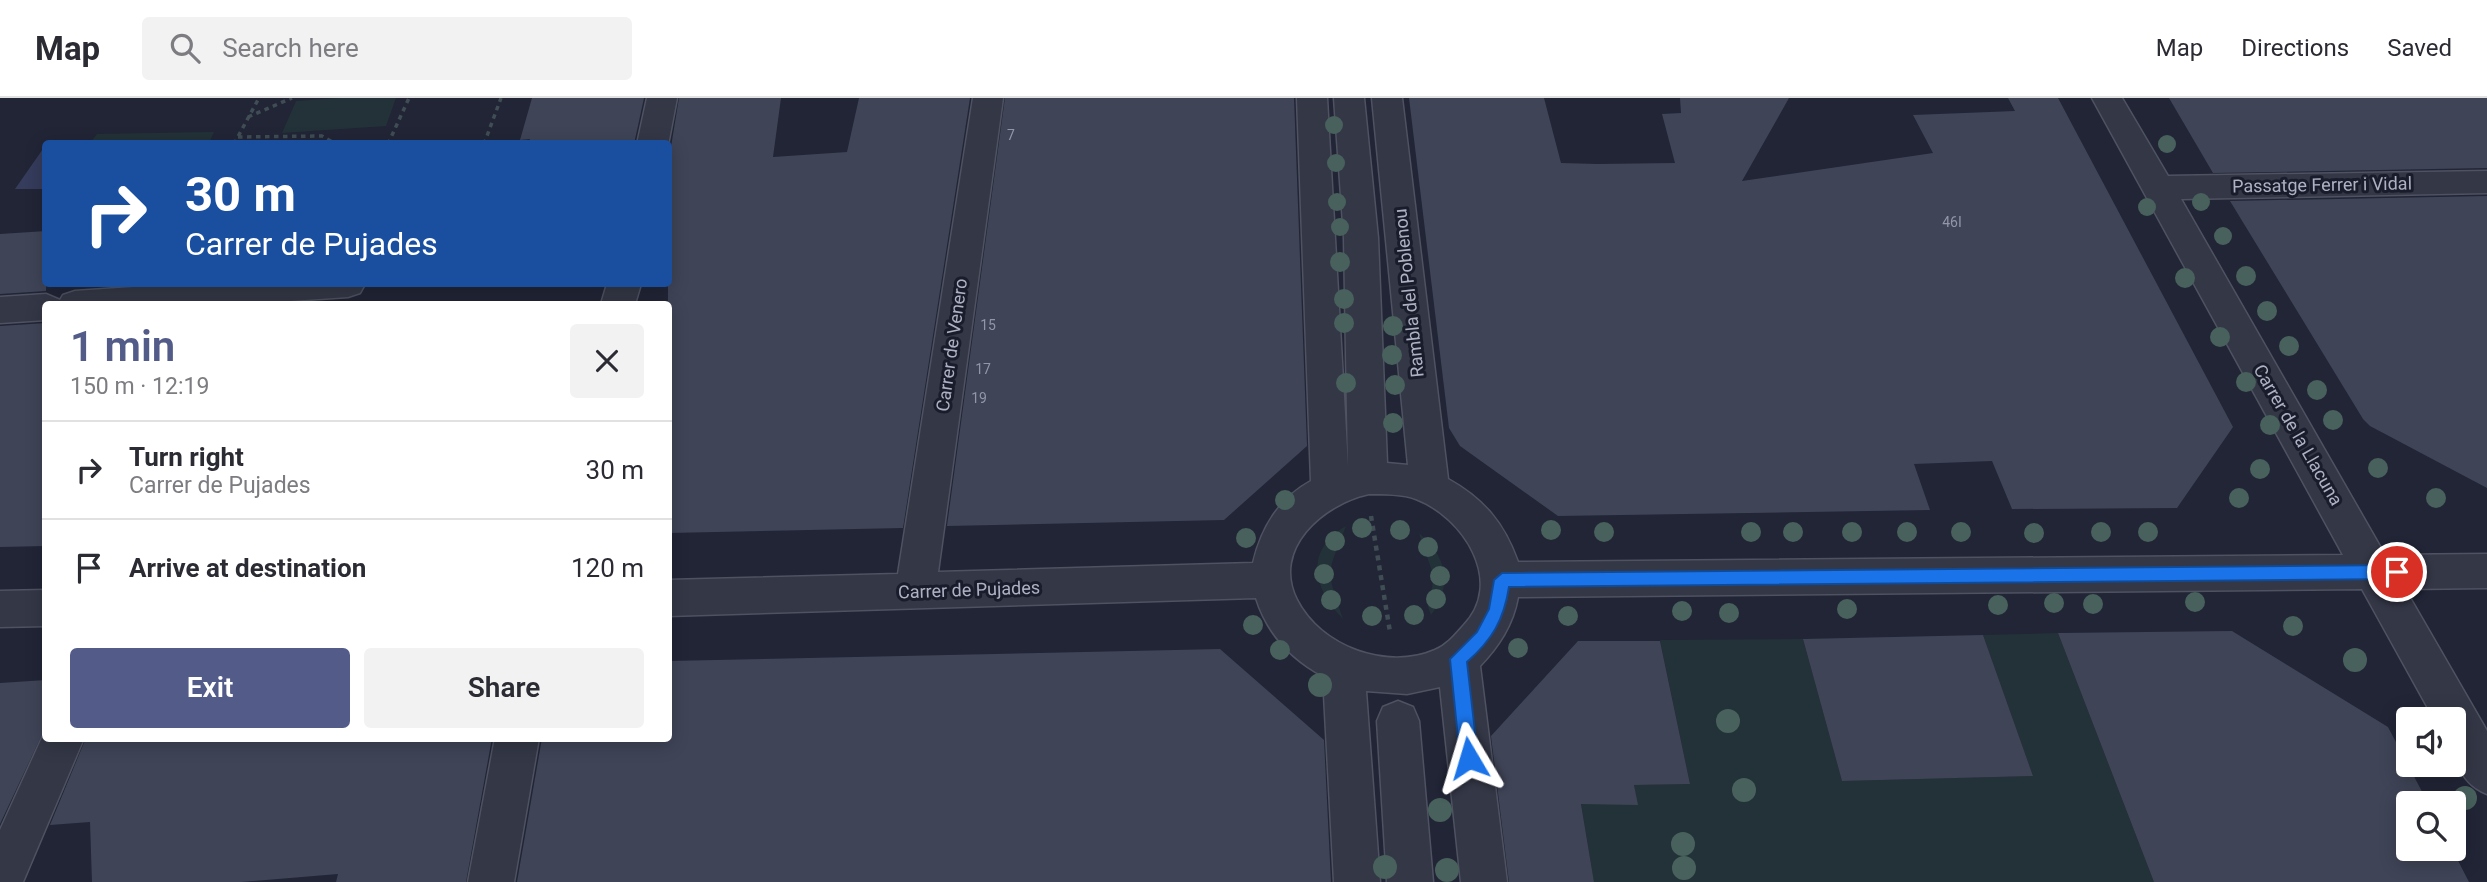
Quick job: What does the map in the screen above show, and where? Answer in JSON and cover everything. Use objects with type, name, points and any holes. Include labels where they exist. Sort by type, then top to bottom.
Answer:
[{"type":"street","points":[[654,140],[662,98]]},
{"type":"street","name":"Carrer de Venero","points":[[915,591],[988,98]]},
{"type":"street","points":[[1312,98],[1330,488]]},
{"type":"street","points":[[1349,98],[1361,238],[1368,464]]},
{"type":"street","name":"Rambla del Poblenou","points":[[1387,98],[1430,488]]},
{"type":"street","name":"Carrer de la Llacuna","points":[[2107,98],[2487,773]]},
{"type":"street","name":"Passatge Ferrer i Vidal","points":[[2157,188],[2487,182]]},
{"type":"street","points":[[116,301],[307,287]]},
{"type":"street","points":[[0,310],[42,307]]},
{"type":"street","points":[[1369,478],[1399,479],[1430,488],[1458,503],[1481,525],[1496,551],[1502,580],[1497,610],[1483,638],[1458,659],[1426,673],[1393,676],[1343,667],[1306,644],[1282,612],[1270,580],[1275,548],[1295,512],[1330,488],[1369,478]]},
{"type":"street","points":[[1502,580],[2487,570]]},
{"type":"street","name":"Carrer de Pujades","points":[[672,598],[1270,580]]},
{"type":"street","points":[[0,609],[42,608]]},
{"type":"street","points":[[1458,659],[1484,882]]},
{"type":"street","points":[[1343,667],[1357,882]]},
{"type":"street","points":[[1398,721],[1410,882]]},
{"type":"street","points":[[0,882],[61,742]]},
{"type":"street","points":[[491,882],[516,742]]},
{"type":"path","points":[[236,140],[259,98]]},
{"type":"path","points":[[248,117],[292,98]]},
{"type":"path","points":[[390,140],[409,98]]},
{"type":"path","points":[[485,140],[501,98]]},
{"type":"path","points":[[238,137],[322,136],[329,140]]},
{"type":"path","points":[[1371,515],[1390,634]]},
{"type":"shaded area","points":[[396,98],[386,126],[282,133],[296,101]]},
{"type":"shaded area","points":[[214,132],[210,140],[92,140],[97,134]]},
{"type":"shaded area","points":[[1346,526],[1331,573],[1333,590],[1343,619],[1325,596],[1318,571],[1323,547]]},
{"type":"shaded area","points":[[1419,533],[1436,551],[1444,572],[1442,593],[1431,615],[1428,607],[1434,577]]},
{"type":"shaded area","points":[[2058,633],[2154,882],[1594,882],[1580,797],[1637,805],[1634,785],[1690,784],[1660,640],[1803,639],[1842,781],[2033,776],[1983,635]]},
{"type":"water","points":[[42,150],[42,189],[15,189]]},
{"type":"building","points":[[532,98],[644,98],[635,140],[520,140]]},
{"type":"building","points":[[679,98],[781,98],[773,157],[847,152],[859,98],[970,98],[903,528],[672,533],[672,301],[668,301],[668,287],[672,287],[672,141]]},
{"type":"building","points":[[1005,98],[1294,98],[1307,446],[1224,520],[947,526]]},
{"type":"building","points":[[1409,98],[1544,98],[1561,163],[1597,164],[1675,163],[1662,114],[1681,113],[1680,98],[1789,98],[1742,181],[1933,153],[1913,115],[2015,111],[2008,98],[2058,98],[2233,427],[2177,508],[2012,509],[1992,461],[1914,464],[1930,510],[1558,516],[1460,446],[1449,428]]},
{"type":"building","points":[[2169,98],[2487,98],[2487,168],[2213,173]]},
{"type":"building","points":[[2487,196],[2487,488],[2370,426],[2363,419],[2230,201]]},
{"type":"building","points":[[42,231],[42,287],[46,287],[46,291],[0,294],[0,234]]},
{"type":"building","points":[[42,323],[42,546],[0,547],[0,326]]},
{"type":"building","points":[[2232,631],[2388,727],[2396,742],[2396,777],[2414,777],[2422,791],[2396,791],[2396,861],[2458,861],[2469,882],[2154,882],[2058,633]]},
{"type":"building","points":[[1983,635],[2033,776],[1842,781],[1803,639]]},
{"type":"building","points":[[1578,641],[1660,641],[1690,784],[1634,785],[1638,805],[1581,804],[1594,882],[1509,882],[1491,736]]},
{"type":"building","points":[[1220,649],[1324,740],[1331,882],[517,882],[541,742],[672,742],[672,661]]},
{"type":"building","points":[[42,680],[42,735],[0,824],[0,683]]},
{"type":"building","points":[[84,742],[491,742],[466,882],[336,882],[338,874],[241,882],[92,882],[90,822],[50,825]]},
{"type":"route","points":[[1469,758],[1458,659],[1483,638],[1497,610],[1502,580],[2397,572]]}]
